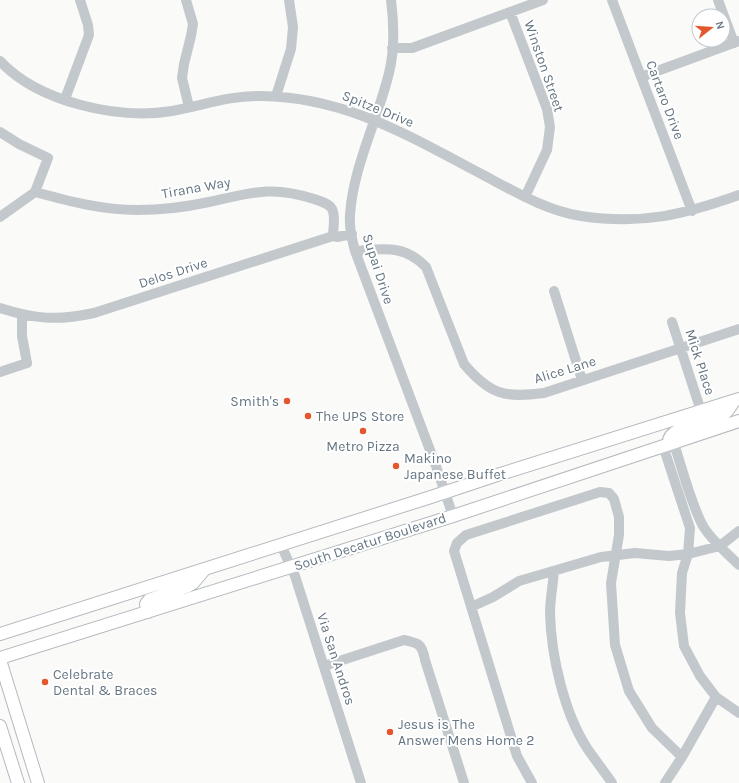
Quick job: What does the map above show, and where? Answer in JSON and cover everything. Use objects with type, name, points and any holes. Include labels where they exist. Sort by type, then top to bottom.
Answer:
[{"type":"main road","name":"South Decatur Boulevard","points":[[0,634],[737,400]]},
{"type":"main road","points":[[669,444],[668,440],[674,433],[681,429],[723,415],[737,400]]},
{"type":"main road","name":"South Decatur Boulevard","points":[[0,659],[453,516],[739,421]]},
{"type":"main road","points":[[148,612],[146,604],[149,600],[188,586],[193,583],[205,569]]},
{"type":"main road","points":[[0,659],[38,783]]},
{"type":"main road","points":[[0,726],[18,783]]},
{"type":"street","points":[[65,99],[89,35],[88,25],[80,0]]},
{"type":"street","points":[[186,0],[193,24],[182,78],[189,107]]},
{"type":"street","points":[[276,96],[291,49],[293,27],[289,0]]},
{"type":"street","name":"Supai Drive","points":[[391,0],[394,22],[389,72],[360,164],[350,214],[351,232],[355,251],[453,516]]},
{"type":"street","points":[[392,48],[412,48],[543,0]]},
{"type":"street","name":"Cartaro Drive","points":[[612,0],[692,211]]},
{"type":"street","points":[[641,77],[736,42],[718,0]]},
{"type":"street","name":"Winston Street","points":[[510,12],[547,109],[550,127],[547,150],[525,197]]},
{"type":"street","name":"Spitze Drive","points":[[2,68],[45,92],[91,108],[124,113],[142,114],[170,111],[235,98],[258,96],[295,97],[346,109],[391,127],[525,197],[549,207],[580,216],[631,220],[660,218],[692,211],[739,195]]},
{"type":"street","points":[[0,132],[19,144],[48,158],[35,192],[0,218]]},
{"type":"street","name":"Tirana Way","points":[[35,192],[87,205],[136,210],[162,209],[193,205],[254,192],[281,192],[310,198],[330,206],[334,215],[333,233]]},
{"type":"street","name":"Delos Drive","points":[[0,308],[22,315],[47,319],[77,317],[94,313],[333,233],[337,237],[351,232]]},
{"type":"street","name":"Alice Lane","points":[[355,251],[384,249],[402,251],[419,260],[426,267],[464,364],[486,387],[502,393],[524,396],[544,393],[739,329]]},
{"type":"street","points":[[554,291],[582,380]]},
{"type":"street","points":[[0,372],[27,363],[22,336],[22,315]]},
{"type":"street","name":"Mick Place","points":[[672,322],[701,411]]},
{"type":"street","points":[[739,565],[714,541],[703,526],[695,508],[676,450],[669,444],[665,452],[690,528],[688,554],[682,573],[680,612],[684,646],[700,676],[716,697],[739,713]]},
{"type":"street","points":[[532,783],[517,756],[454,551],[457,543],[466,535],[600,492],[609,493],[614,499],[619,517],[619,535],[611,583],[614,645],[629,691],[652,728],[682,757]]},
{"type":"street","points":[[471,607],[493,597],[519,581],[601,557],[635,553],[669,556],[688,554],[720,546],[739,531]]},
{"type":"street","name":"Via San Andros","points":[[281,545],[292,567],[361,783]]},
{"type":"street","points":[[554,571],[550,613],[553,644],[560,680],[574,724],[586,747],[612,783]]},
{"type":"street","points":[[324,666],[404,640],[415,642],[422,649],[424,660],[464,783]]},
{"type":"street","points":[[665,783],[682,757],[716,697]]},
{"type":"place","name":"Smith's","points":[[287,401]]},
{"type":"place","name":"The UPS Store","points":[[308,416]]},
{"type":"place","name":"Metro Pizza","points":[[363,431]]},
{"type":"place","name":"Makino Japanese Buffet","points":[[396,466]]},
{"type":"place","name":"Celebrate Dental & Braces","points":[[45,682]]},
{"type":"place","name":"Jesus is The Answer Mens Home 2","points":[[390,732]]}]
